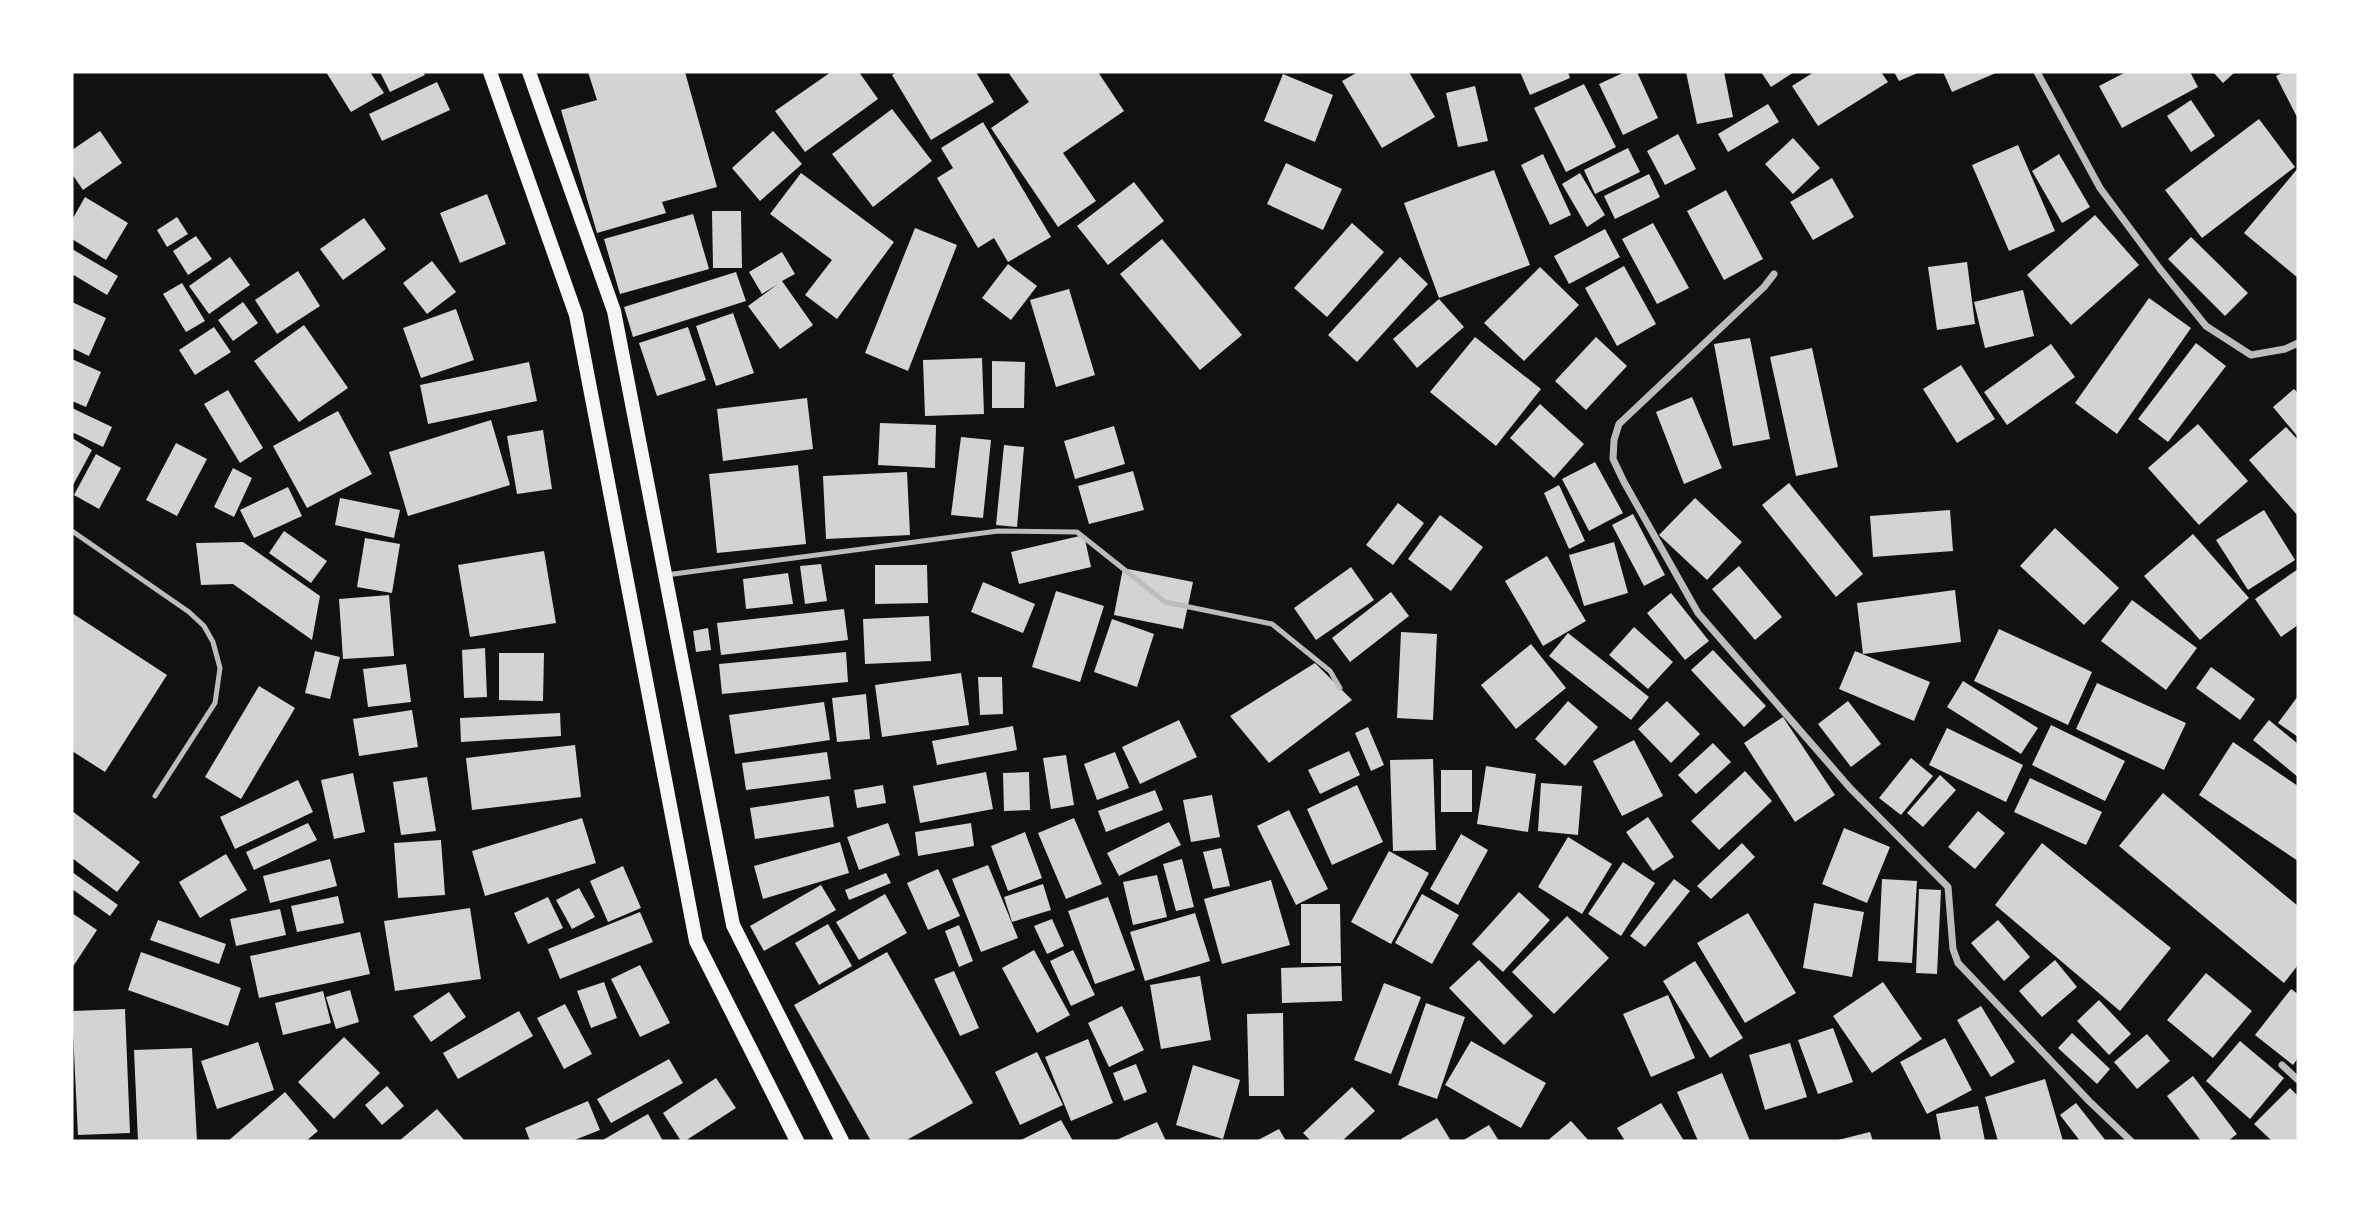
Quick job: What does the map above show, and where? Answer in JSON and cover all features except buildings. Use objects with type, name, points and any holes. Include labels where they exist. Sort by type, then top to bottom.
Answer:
[{"type":"main road","points":[[490,72],[576,315],[696,941],[797,1141]]},
{"type":"main road","points":[[529,72],[614,311],[733,925],[842,1141]]},
{"type":"street","points":[[2037,72],[2100,188],[2206,326],[2251,355],[2285,349],[2298,343]]},
{"type":"street","points":[[1774,274],[1764,287],[1619,424],[1614,440],[1613,459],[1698,613],[1850,788],[1948,887],[1953,948],[1958,963],[2089,1101],[2132,1141]]},
{"type":"street","points":[[2282,1065],[2298,1080]]},
{"type":"lane","points":[[72,531],[189,612],[204,626],[213,642],[220,668],[215,703],[155,796]]},
{"type":"lane","points":[[666,575],[998,531],[1077,532],[1165,602],[1272,624],[1330,671],[1340,688]]}]
